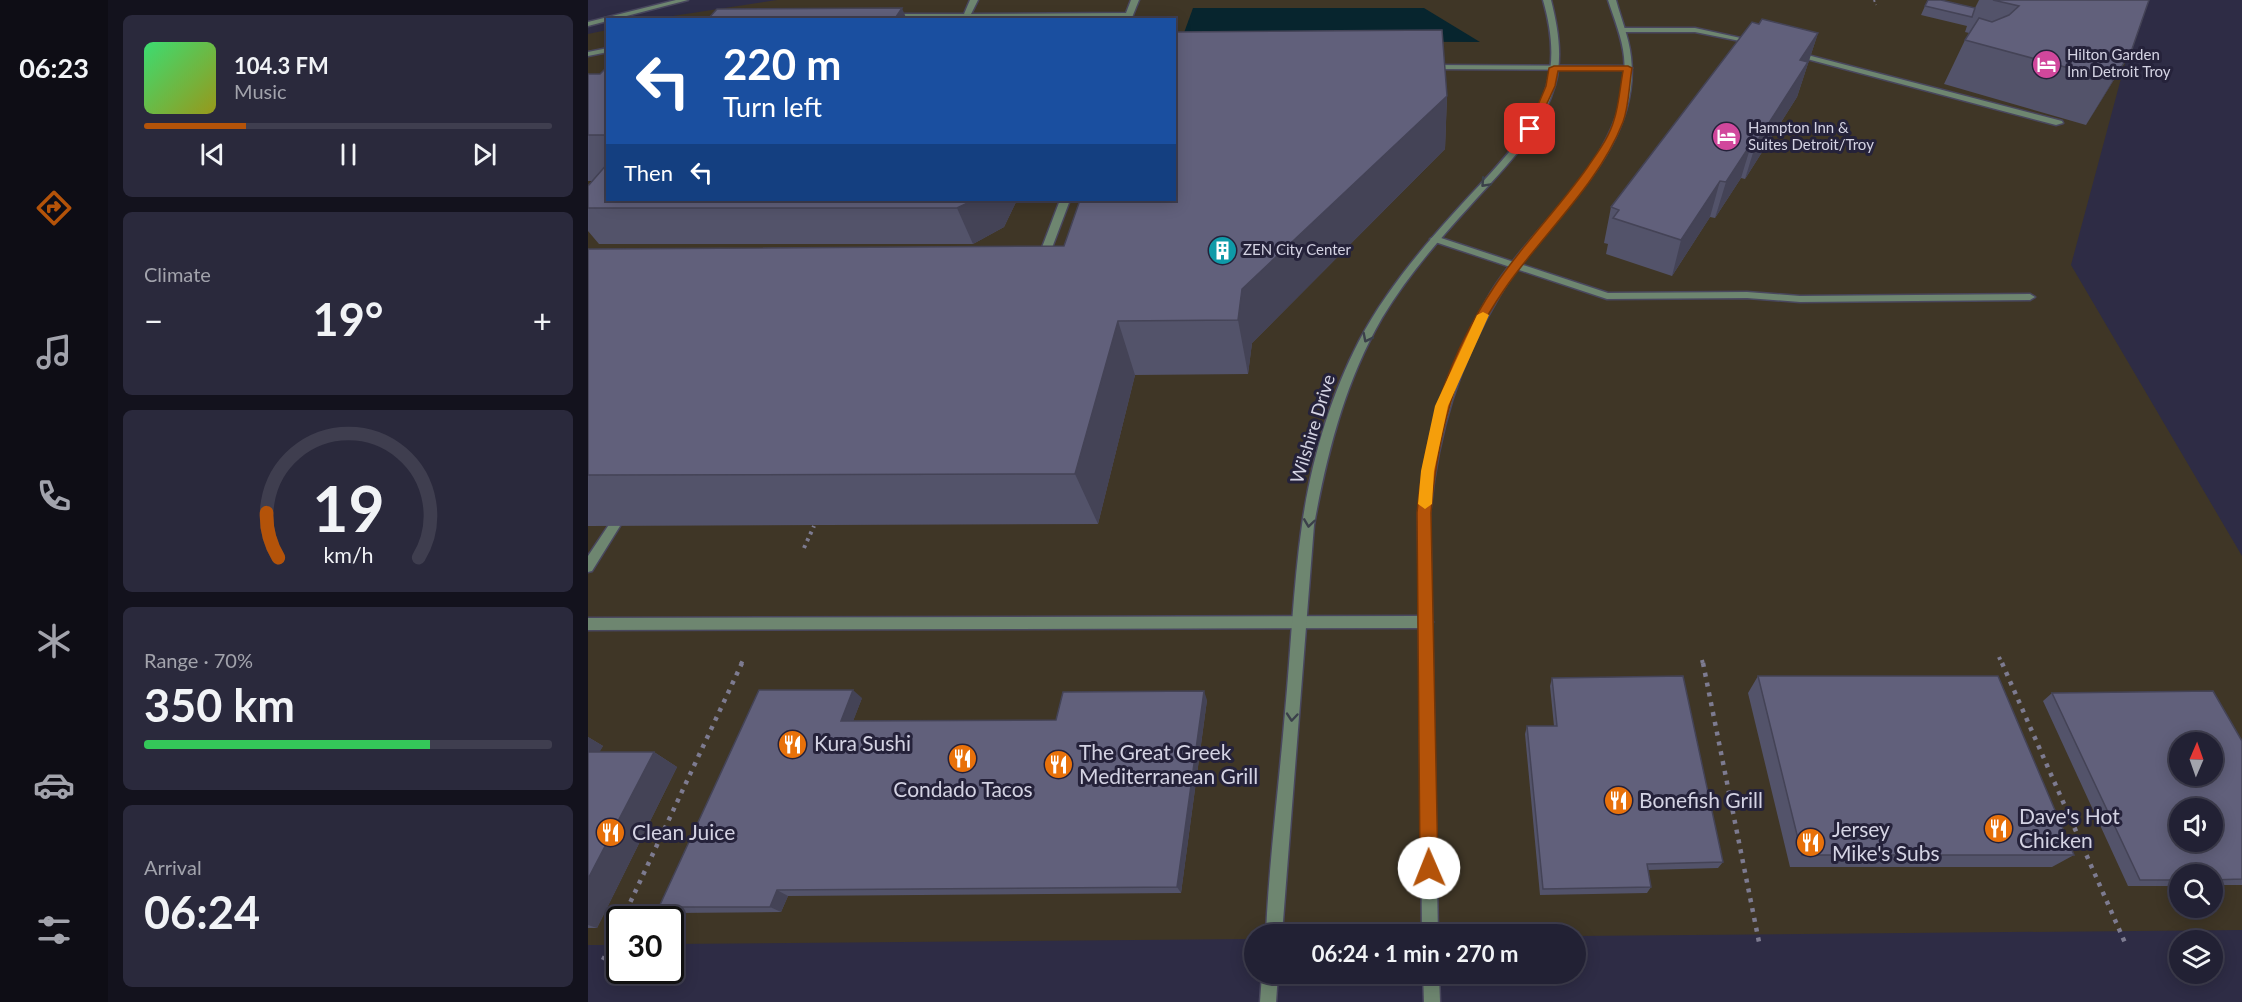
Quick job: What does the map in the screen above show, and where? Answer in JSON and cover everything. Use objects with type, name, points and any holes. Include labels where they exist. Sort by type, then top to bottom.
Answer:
[{"type":"street","points":[[612,18],[684,0]]},
{"type":"street","points":[[965,17],[974,0]]},
{"type":"street","points":[[885,16],[1128,17],[1135,0]]},
{"type":"street","name":"Wilshire Drive","points":[[1275,924],[1308,525],[1318,468],[1354,363],[1377,319],[1403,278],[1512,154],[1530,129],[1551,86],[1554,68],[1555,45],[1547,0]]},
{"type":"street","points":[[1430,924],[1424,513],[1428,471],[1442,406],[1474,330],[1499,288],[1582,182],[1607,146],[1619,120],[1628,68],[1623,30],[1612,0]]},
{"type":"street","points":[[588,24],[606,20]]},
{"type":"street","points":[[1623,30],[1712,32],[1763,44]]},
{"type":"street","points":[[588,54],[606,50]]},
{"type":"street","points":[[1786,51],[2060,123]]},
{"type":"street","points":[[1419,67],[1628,68]]},
{"type":"street","points":[[1021,253],[1045,253],[1065,201]]},
{"type":"street","points":[[1435,239],[1607,296],[1747,295],[1800,299],[2030,297]]},
{"type":"street","points":[[588,567],[614,526]]},
{"type":"street","points":[[588,624],[1426,622]]},
{"type":"street","points":[[1268,1002],[1269,984]]},
{"type":"street","points":[[1431,984],[1432,1002]]},
{"type":"path","points":[[1874,0],[1876,5]]},
{"type":"path","points":[[804,548],[814,526]]},
{"type":"path","points":[[1999,657],[2126,945]]},
{"type":"path","points":[[629,906],[743,660]]},
{"type":"path","points":[[1702,660],[1760,947]]},
{"type":"path","points":[[603,960],[606,954]]},
{"type":"shaded area","points":[[777,0],[2142,0],[2071,265],[2242,556],[2242,930],[1586,936],[1586,924],[1244,924],[1244,939],[684,944],[684,906],[606,906],[606,945],[588,945],[588,34],[606,30],[606,201],[1176,201],[1176,18],[660,18]]},
{"type":"water","points":[[1193,8],[1424,8],[1480,42],[1181,41]]},
{"type":"building","points":[[1928,0],[1941,0],[1975,8],[1972,17],[1925,6]]},
{"type":"building","points":[[1993,0],[2149,0],[2131,52],[2113,80],[1965,40],[1979,18],[1992,22],[2009,15],[2019,6]]},
{"type":"building","points":[[902,8],[895,18],[709,18],[717,9]]},
{"type":"building","name":"Hampton Inn & Suites Detroit/Troy","points":[[1762,19],[1818,33],[1800,60],[1808,62],[1756,143],[1752,142],[1726,182],[1720,181],[1681,240],[1613,218],[1619,210],[1611,207],[1752,22],[1759,24]]},
{"type":"building","points":[[1442,30],[1447,96],[1242,289],[1238,320],[1118,321],[1075,474],[588,475],[588,249],[1064,246],[1080,201],[1176,201],[1176,32]]},
{"type":"building","points":[[606,68],[606,135],[588,135],[588,74],[600,74]]},
{"type":"building","points":[[606,165],[606,201],[972,201],[957,208],[588,208],[588,186]]},
{"type":"building","name":"Bonefish Grill","points":[[1683,676],[1723,862],[1647,864],[1651,887],[1543,889],[1527,726],[1557,726],[1552,678]]},
{"type":"building","points":[[1758,676],[1998,676],[2074,855],[1802,855]]},
{"type":"building","points":[[759,690],[853,690],[841,721],[1056,720],[1063,692],[1204,691],[1177,887],[777,890],[770,907],[659,906]]},
{"type":"building","points":[[2213,691],[2242,741],[2242,879],[2223,880],[2223,864],[2169,864],[2169,880],[2140,880],[2052,693]]},
{"type":"building","points":[[588,752],[654,752],[588,879]]},
{"type":"slow traffic","points":[[1425,504],[1428,471],[1442,406],[1474,330],[1483,315]]},
{"type":"place","name":"Hilton Garden Inn Detroit Troy","points":[[2046,64]]},
{"type":"place","name":"Hampton Inn & Suites Detroit/Troy","points":[[1727,137]]},
{"type":"place","name":"ZEN City Center","points":[[1222,250]]},
{"type":"place","name":"Kura Sushi","points":[[793,744]]},
{"type":"place","name":"Condado Tacos","points":[[963,759]]},
{"type":"place","name":"The Great Greek Mediterranean Grill","points":[[1058,765]]},
{"type":"place","name":"Bonefish Grill","points":[[1618,801]]},
{"type":"place","name":"Dave's Hot Chicken","points":[[1998,829]]},
{"type":"place","name":"Clean Juice","points":[[611,833]]},
{"type":"place","name":"Jersey Mike's Subs","points":[[1811,842]]},
{"type":"route","points":[[1429,868],[1424,513],[1428,471],[1442,406],[1474,330],[1499,288],[1589,174],[1607,146],[1619,120],[1626,91],[1628,68],[1554,68],[1551,86],[1541,111],[1530,129]]}]
